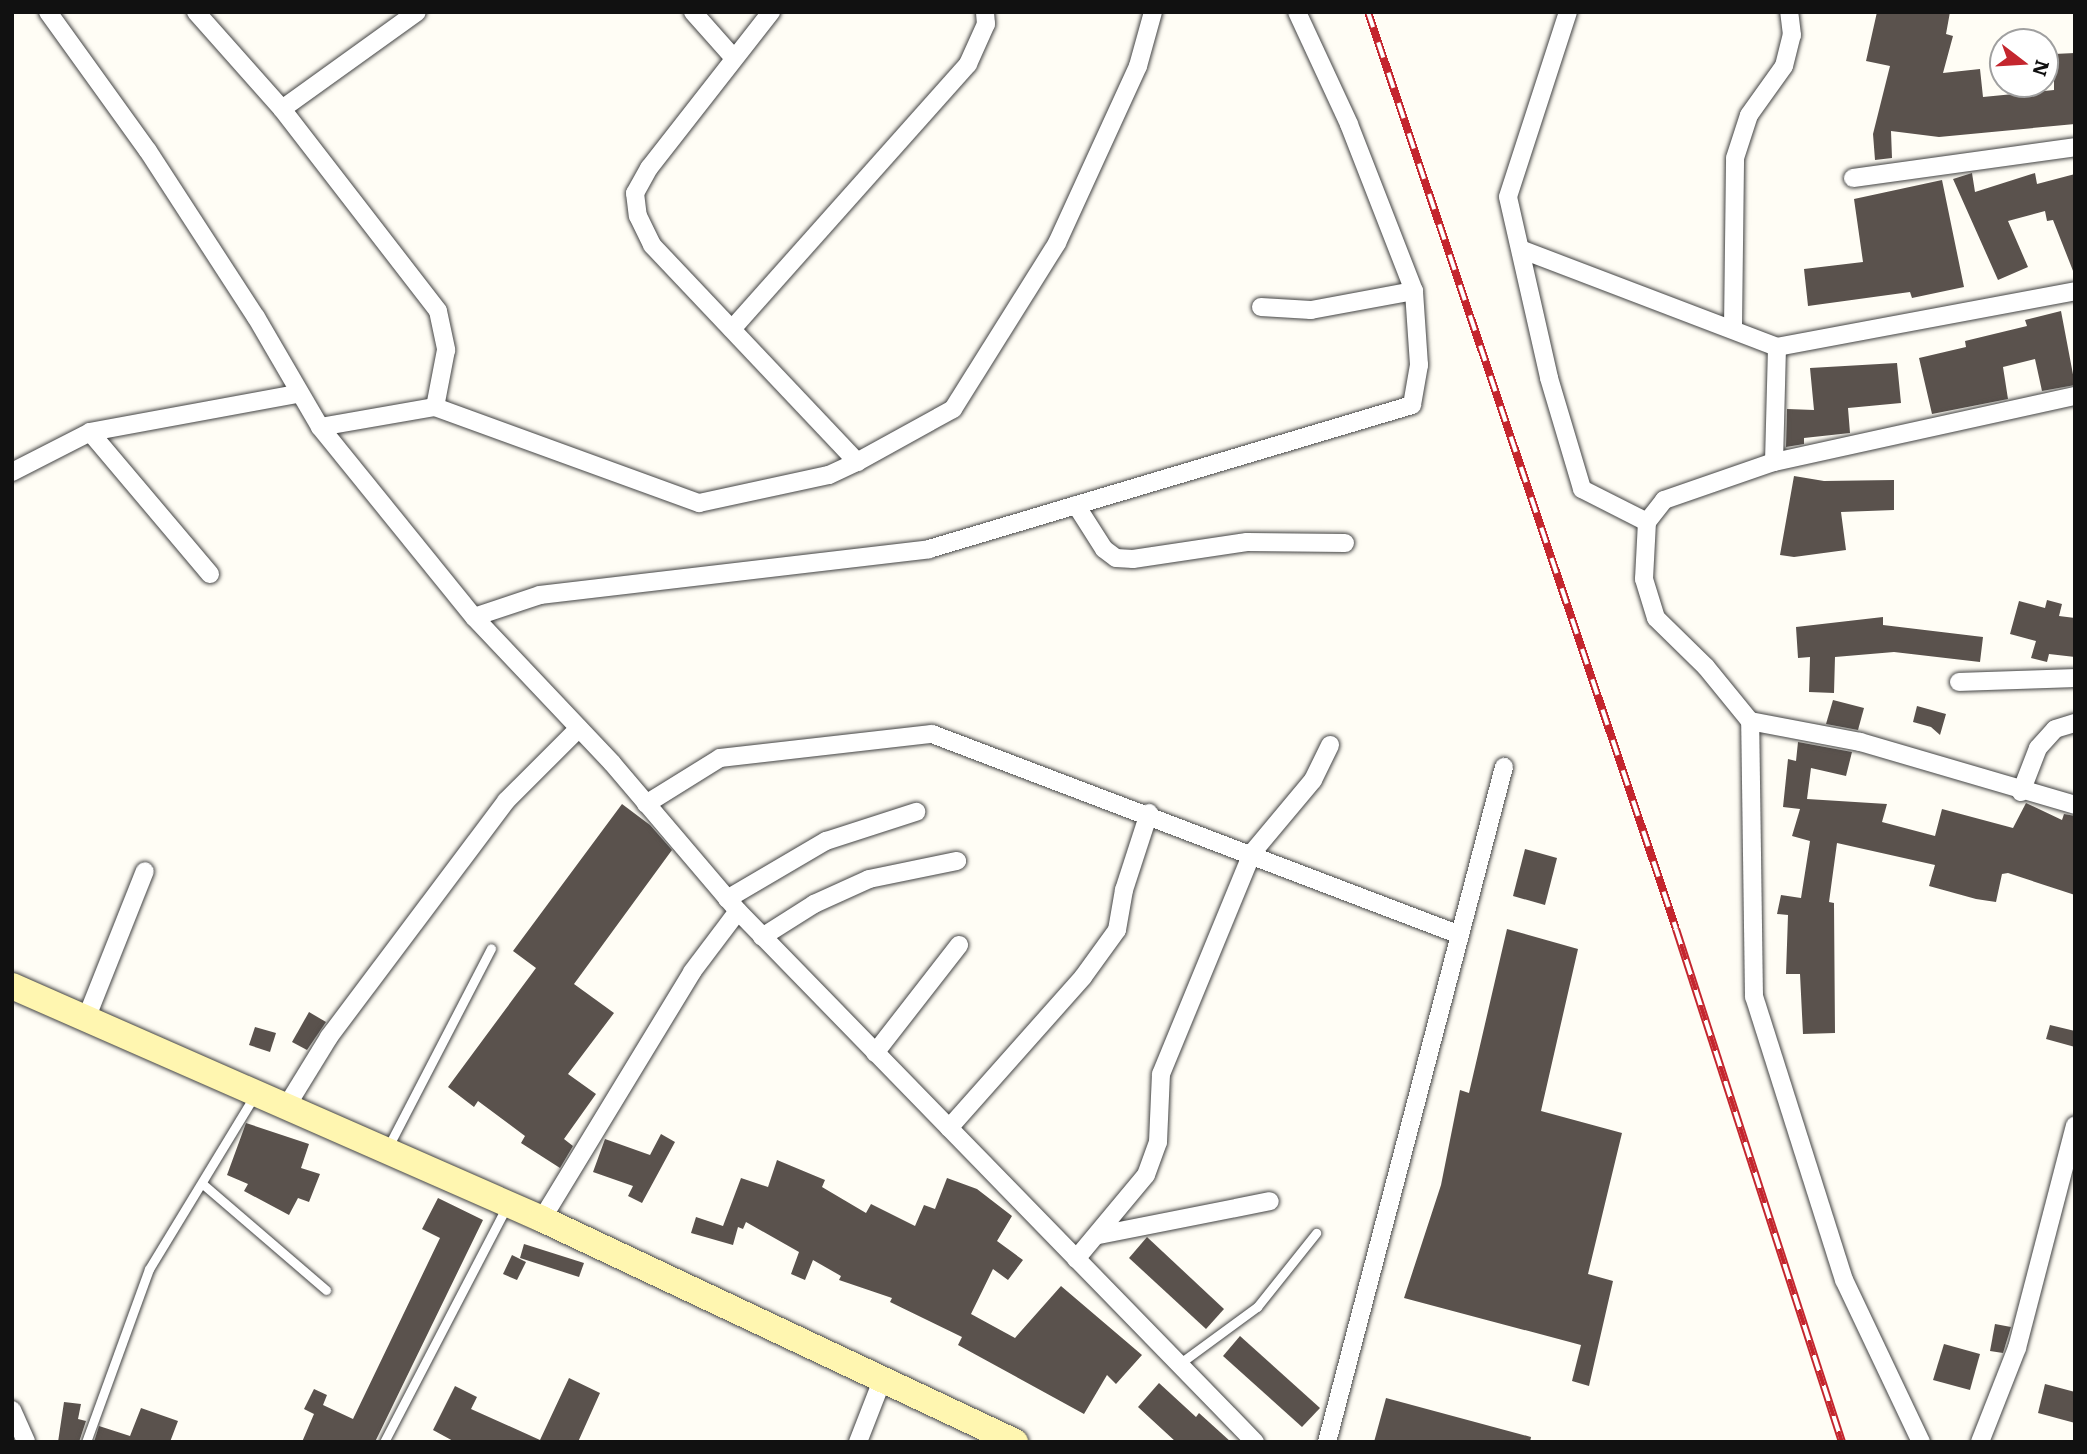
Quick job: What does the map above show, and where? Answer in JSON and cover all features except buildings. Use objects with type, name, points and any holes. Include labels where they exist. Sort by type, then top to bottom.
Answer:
[{"type":"main road","points":[[12,986],[542,1219],[1016,1442]]},
{"type":"street","points":[[48,12],[184,206],[256,317],[297,394],[320,427],[474,617],[579,729],[762,937],[1255,1442]]},
{"type":"street","points":[[196,12],[282,109],[438,311],[446,350],[435,407]]},
{"type":"street","points":[[693,12],[733,57]]},
{"type":"street","points":[[771,12],[733,57],[649,168],[635,193],[638,216],[652,245],[857,462]]},
{"type":"street","points":[[733,330],[968,64],[986,24],[985,12]]},
{"type":"street","points":[[320,427],[435,407],[699,503],[829,475],[857,462],[953,409],[1057,243],[1138,66],[1153,12]]},
{"type":"street","points":[[474,617],[540,595],[929,549],[1412,405],[1419,365],[1414,291],[1349,124],[1297,12]]},
{"type":"street","points":[[1568,12],[1508,197],[1523,250],[1549,378],[1582,489],[1647,522]]},
{"type":"street","points":[[1733,327],[1735,158],[1749,115],[1784,65],[1792,35],[1789,12]]},
{"type":"street","points":[[282,109],[410,15]]},
{"type":"street","points":[[1853,178],[2075,147]]},
{"type":"street","points":[[1523,250],[1733,327],[1777,347],[2075,291]]},
{"type":"street","points":[[1261,307],[1311,310],[1414,291]]},
{"type":"street","points":[[1774,461],[1777,347]]},
{"type":"street","points":[[12,472],[90,432],[297,394]]},
{"type":"street","points":[[1921,1442],[1844,1280],[1754,997],[1750,721],[1706,667],[1656,618],[1644,579],[1647,522],[1664,500],[1774,461],[2075,396]]},
{"type":"street","points":[[90,432],[210,574]]},
{"type":"street","points":[[1076,505],[1104,549],[1116,558],[1133,559],[1247,542],[1345,543]]},
{"type":"street","points":[[1959,682],[2075,678]]},
{"type":"street","points":[[1750,721],[1860,742],[2021,792],[2075,805]]},
{"type":"street","points":[[2021,792],[2038,748],[2055,729],[2075,723]]},
{"type":"street","points":[[286,1107],[329,1037],[506,801],[579,729]]},
{"type":"street","points":[[646,804],[720,758],[916,733],[948,738],[1149,813],[1460,935]]},
{"type":"street","points":[[1076,1259],[1099,1235],[1146,1175],[1158,1142],[1161,1074],[1252,853],[1313,780],[1330,744]]},
{"type":"street","points":[[1326,1442],[1504,767]]},
{"type":"street","points":[[542,1219],[732,905],[826,841],[916,812]]},
{"type":"street","points":[[949,1128],[1083,977],[1118,930],[1124,890],[1149,813]]},
{"type":"street","points":[[762,937],[814,904],[869,879],[957,861]]},
{"type":"street","points":[[86,1019],[145,871]]},
{"type":"street","points":[[875,1053],[959,945]]},
{"type":"street","points":[[1980,1442],[2017,1348],[2075,1125]]},
{"type":"street","points":[[1099,1235],[1270,1201]]},
{"type":"street","points":[[858,1442],[883,1378]]},
{"type":"street","points":[[12,1410],[26,1442]]},
{"type":"lane","points":[[386,1151],[491,948]]},
{"type":"lane","points":[[86,1442],[149,1269],[204,1185],[256,1094]]},
{"type":"lane","points":[[204,1185],[326,1290]]},
{"type":"lane","points":[[384,1442],[508,1204]]},
{"type":"lane","points":[[1179,1364],[1257,1307],[1316,1233]]},
{"type":"railway","points":[[1368,12],[1676,929],[1842,1442]]}]
